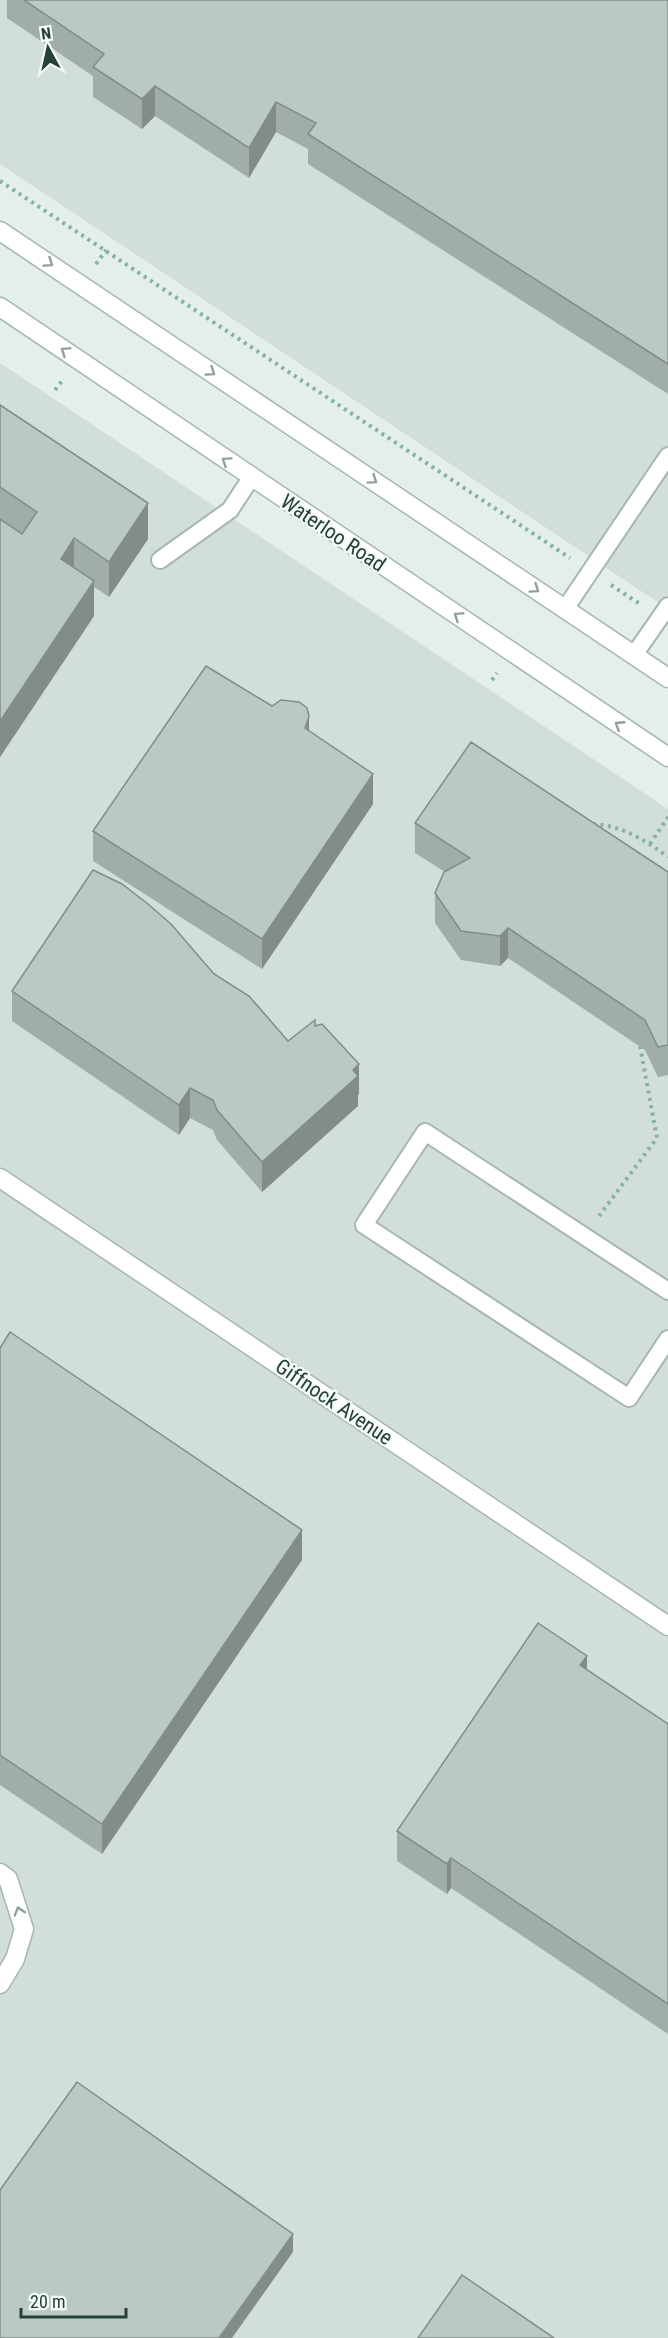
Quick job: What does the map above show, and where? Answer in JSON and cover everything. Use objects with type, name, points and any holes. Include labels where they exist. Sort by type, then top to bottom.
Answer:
[{"type":"street","points":[[0,231],[668,678]]},
{"type":"street","name":"Waterloo Road","points":[[0,307],[668,757]]},
{"type":"street","name":"Giffnock Avenue","points":[[0,1178],[668,1626]]},
{"type":"street","points":[[0,1873],[8,1879],[24,1929],[15,1959],[0,1984]]},
{"type":"lane","points":[[565,609],[668,456]]},
{"type":"lane","points":[[160,560],[230,510],[251,478]]},
{"type":"lane","points":[[634,656],[664,612]]},
{"type":"lane","points":[[668,1291],[425,1132],[364,1225],[629,1398],[668,1339]]},
{"type":"path","points":[[0,180],[591,572],[664,612]]},
{"type":"path","points":[[651,844],[668,818]]},
{"type":"path","points":[[588,824],[606,825],[638,836],[668,857]]},
{"type":"path","points":[[584,1236],[657,1137],[640,1046]]},
{"type":"shaded area","points":[[0,0],[668,0],[668,609],[0,164]]},
{"type":"shaded area","points":[[0,363],[668,809],[668,2338],[0,2338]]},
{"type":"building","points":[[24,0],[668,0],[668,364],[308,134],[316,123],[276,102],[249,148],[155,86],[142,99],[93,67],[104,54]]},
{"type":"building","points":[[0,405],[148,503],[109,562],[74,538],[61,559],[94,581],[0,721],[0,519],[22,534],[37,512],[0,487]]},
{"type":"building","points":[[206,666],[272,706],[281,700],[299,702],[307,708],[309,716],[305,728],[373,774],[262,939],[93,831]]},
{"type":"building","points":[[471,742],[668,872],[668,1045],[658,1047],[645,1020],[508,928],[500,936],[461,931],[435,893],[444,872],[470,858],[415,823]]},
{"type":"building","points":[[93,870],[122,884],[171,924],[214,974],[249,996],[288,1041],[315,1020],[315,1026],[322,1024],[359,1064],[353,1070],[358,1076],[262,1162],[217,1110],[213,1100],[190,1088],[179,1105],[12,991]]},
{"type":"building","points":[[10,1332],[302,1530],[102,1824],[0,1755],[0,1348]]},
{"type":"building","points":[[538,1623],[587,1656],[580,1665],[668,1724],[668,2004],[451,1858],[447,1864],[397,1831]]},
{"type":"building","points":[[77,2082],[293,2234],[219,2338],[0,2338],[0,2190]]},
{"type":"building","points":[[462,2275],[554,2338],[418,2338]]}]
